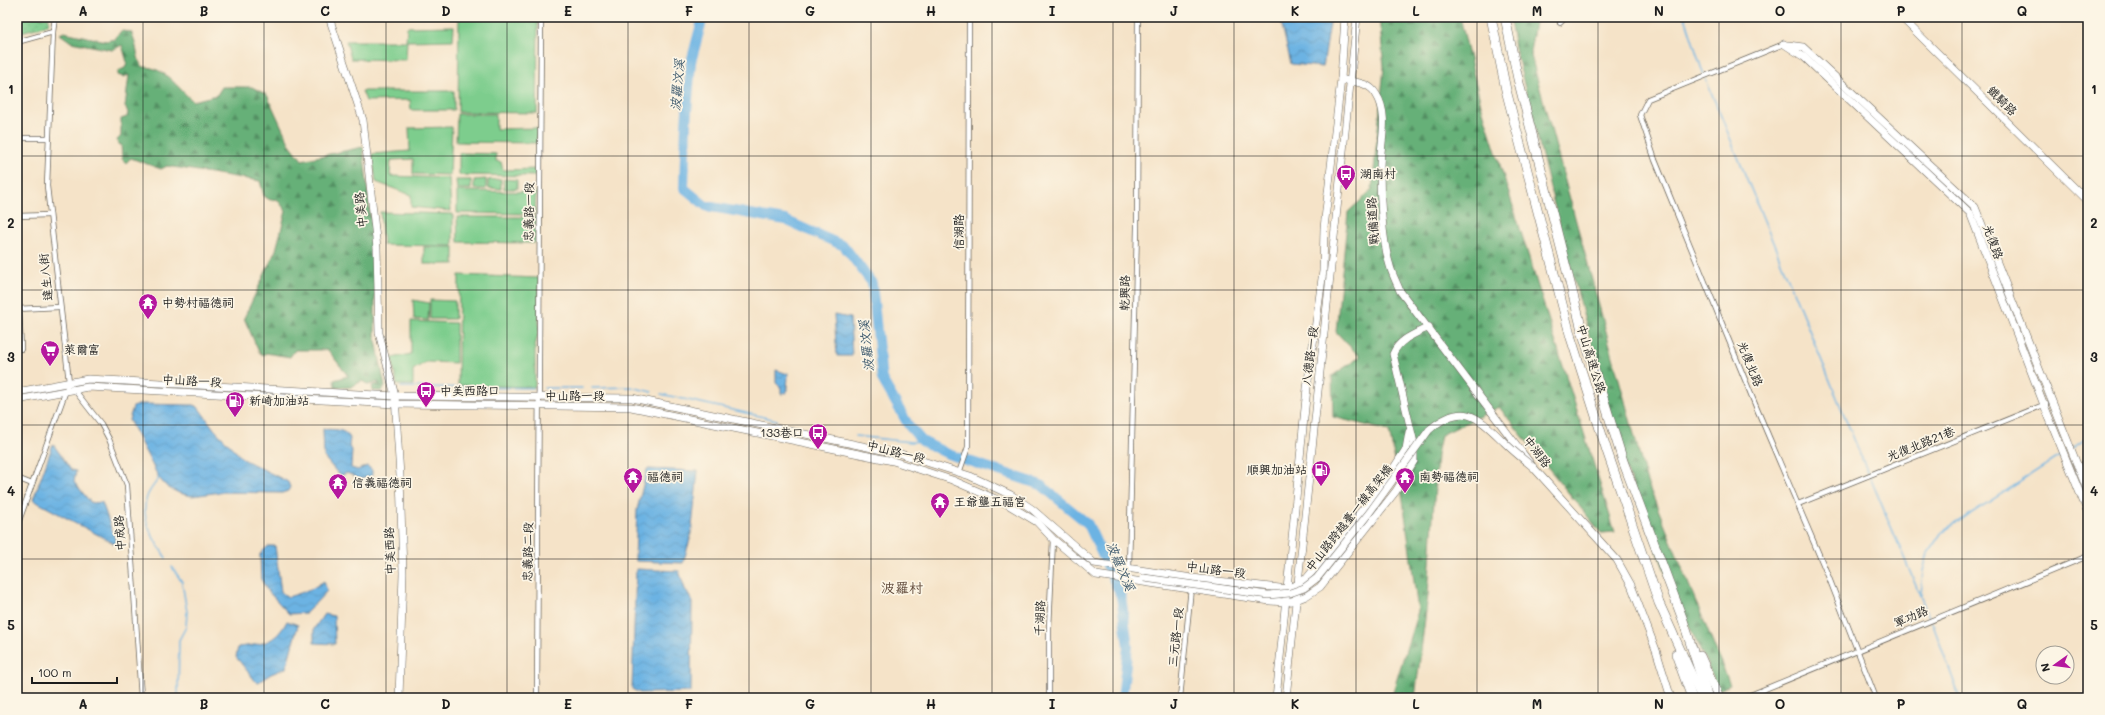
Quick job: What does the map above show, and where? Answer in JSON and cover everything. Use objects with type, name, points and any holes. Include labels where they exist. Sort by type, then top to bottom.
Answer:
[{"type":"highway","name":"中山高速公路","points":[[1491,17],[1506,90],[1571,338],[1607,451],[1659,603],[1702,698]]},
{"type":"highway","name":"中山高速公路","points":[[1505,17],[1518,79],[1583,334],[1623,461],[1683,620],[1708,698]]},
{"type":"highway","points":[[1659,603],[1692,698]]},
{"type":"highway","points":[[1683,620],[1719,698]]},
{"type":"street","name":"達生八街","points":[[17,526],[70,387],[59,307],[47,186],[53,32],[55,17]]},
{"type":"street","name":"中美路","points":[[329,17],[363,120],[377,248],[379,333],[395,400]]},
{"type":"street","name":"忠義路一段","points":[[539,407],[541,17]]},
{"type":"street","name":"信湖路","points":[[959,473],[968,447],[969,17]]},
{"type":"street","name":"乾興路","points":[[1129,569],[1137,228],[1138,17]]},
{"type":"street","name":"八德路一段","points":[[1276,698],[1307,388],[1323,271],[1324,228],[1341,79],[1345,17]]},
{"type":"street","name":"八德路一段","points":[[1286,698],[1317,390],[1332,270],[1349,82],[1357,17]]},
{"type":"street","points":[[1560,23],[1566,17]]},
{"type":"street","name":"鐵騎路","points":[[1901,17],[2088,201]]},
{"type":"street","points":[[17,42],[53,32]]},
{"type":"street","name":"光復北路","points":[[1784,44],[1648,99],[1640,115],[1655,160],[1829,578],[1876,698]]},
{"type":"street","name":"光復路","points":[[1784,44],[1803,47],[1975,207],[2068,445],[2088,492]]},
{"type":"street","name":"光復路","points":[[1784,44],[1804,57],[1970,213],[2044,405],[2088,513]]},
{"type":"street","name":"戰備道路","points":[[1341,79],[1349,82],[1365,83],[1375,92],[1383,106],[1384,125],[1380,168],[1385,247],[1390,267],[1400,291],[1429,327]]},
{"type":"street","points":[[24,138],[49,138]]},
{"type":"street","points":[[17,216],[50,215]]},
{"type":"street","points":[[21,349],[18,308],[59,307]]},
{"type":"street","points":[[1296,600],[1306,596],[1320,586],[1396,491],[1414,461],[1414,443],[1393,354],[1396,346],[1429,327]]},
{"type":"street","name":"中湖路","points":[[1429,327],[1533,466],[1617,560],[1631,585],[1656,650],[1671,698]]},
{"type":"street","name":"中山路一段","points":[[17,400],[70,387],[88,379],[240,387],[305,396]]},
{"type":"street","name":"中山路一段","points":[[17,392],[70,387],[88,387],[239,395],[305,396],[539,407],[631,407],[893,461],[952,480],[1007,504],[1037,522],[1053,539],[1096,576],[1254,599],[1286,602],[1296,600]]},
{"type":"street","name":"中成路","points":[[70,387],[101,424],[109,439],[127,485],[141,698]]},
{"type":"street","points":[[239,395],[240,387]]},
{"type":"street","name":"中山路一段","points":[[395,400],[632,398],[656,402],[710,416],[902,454],[959,473],[1011,495],[1032,509],[1094,563],[1192,578],[1288,590]]},
{"type":"street","name":"中美西路","points":[[395,400],[400,476],[403,573],[399,698]]},
{"type":"street","name":"光復北路21巷","points":[[1798,504],[2051,402]]},
{"type":"street","name":"忠義路二段","points":[[537,698],[539,407]]},
{"type":"street","name":"中山路跨越臺一線高架橋","points":[[1144,578],[1268,595],[1284,595],[1304,588],[1317,578],[1340,551],[1428,430],[1439,422],[1453,416],[1467,414],[1484,422],[1505,444],[1533,466]]},
{"type":"street","points":[[1288,590],[1307,578],[1384,483],[1406,449],[1409,424]]},
{"type":"street","points":[[17,478],[32,484]]},
{"type":"street","name":"千湖路","points":[[1049,698],[1049,629],[1053,539]]},
{"type":"street","name":"軍功路","points":[[1743,698],[1939,616],[2088,556]]},
{"type":"street","points":[[1129,569],[1144,578]]},
{"type":"street","points":[[1128,581],[1144,578]]},
{"type":"street","name":"三元路一段","points":[[1180,698],[1192,578]]},
{"type":"green space","points":[[17,17],[49,17],[48,25],[17,33]]},
{"type":"green space","points":[[459,17],[538,17],[537,113],[458,112]]},
{"type":"green space","points":[[1379,17],[1460,17],[1480,101],[1615,532],[1601,533],[1499,407],[1441,435],[1437,455],[1428,595],[1415,698],[1391,698],[1418,611],[1403,500],[1389,431],[1333,417],[1332,376],[1360,357],[1336,332],[1348,212],[1372,190],[1384,67]]},
{"type":"green space","points":[[1509,17],[1536,17],[1530,52],[1647,482],[1730,685],[1719,690],[1671,587],[1623,460],[1561,232],[1516,52]]},
{"type":"green space","points":[[454,26],[453,40],[407,41],[406,60],[351,59],[346,41],[406,41],[407,27]]},
{"type":"green space","points":[[121,31],[131,32],[142,67],[157,70],[164,74],[193,101],[217,95],[222,87],[252,87],[267,95],[289,143],[302,160],[363,147],[375,257],[375,335],[385,387],[382,391],[373,391],[372,386],[378,384],[378,382],[369,385],[362,381],[351,387],[335,388],[334,380],[348,376],[328,350],[295,350],[290,357],[266,353],[263,355],[259,352],[244,318],[276,250],[286,211],[277,199],[270,200],[264,196],[260,181],[167,166],[161,169],[131,158],[126,163],[122,159],[121,144],[119,145],[117,140],[121,136],[121,119],[127,117],[128,112],[125,107],[129,75],[123,77],[118,75],[118,71],[125,68],[127,62],[122,45],[112,50],[71,42],[60,34],[64,32],[106,41],[115,39]]},
{"type":"green space","points":[[362,91],[454,91],[454,110],[411,110],[410,100],[366,101]]},
{"type":"green space","points":[[457,114],[496,114],[496,129],[537,128],[537,143],[456,142]]},
{"type":"green space","points":[[452,127],[450,175],[413,174],[413,159],[391,160],[390,176],[449,178],[451,211],[411,207],[411,195],[376,182],[372,154],[410,151],[409,128]]},
{"type":"green space","points":[[459,153],[496,154],[496,161],[501,162],[503,170],[537,169],[536,176],[459,175]]},
{"type":"green space","points":[[486,179],[486,189],[474,189],[474,180]]},
{"type":"green space","points":[[501,179],[501,189],[488,188],[488,180]]},
{"type":"green space","points":[[504,179],[517,180],[517,189],[504,189]]},
{"type":"green space","points":[[456,180],[471,180],[471,189],[457,189]]},
{"type":"green space","points":[[457,191],[536,192],[535,214],[457,213]]},
{"type":"green space","points":[[380,212],[453,214],[453,246],[383,245]]},
{"type":"green space","points":[[457,217],[536,217],[535,243],[458,242]]},
{"type":"green space","points":[[424,247],[454,247],[454,264],[424,264]]},
{"type":"green space","points":[[459,275],[539,278],[539,331],[535,346],[535,387],[458,385]]},
{"type":"green space","points":[[413,300],[429,303],[428,320],[414,319]]},
{"type":"green space","points":[[430,300],[455,301],[455,319],[430,319]]},
{"type":"green space","points":[[411,321],[456,323],[456,363],[426,362],[413,370],[413,385],[397,385],[392,358],[411,354]]},
{"type":"water","points":[[1280,17],[1331,17],[1323,67],[1291,64]]},
{"type":"water","points":[[834,315],[850,318],[852,356],[837,356]]},
{"type":"water","points":[[776,370],[788,374],[787,393],[781,394],[781,388],[776,383]]},
{"type":"water","points":[[141,404],[193,405],[198,407],[214,429],[243,459],[288,482],[290,487],[288,491],[282,493],[221,492],[192,496],[179,493],[167,487],[159,478],[129,420],[133,407]]},
{"type":"water","points":[[323,429],[338,430],[348,435],[350,438],[349,447],[352,450],[351,468],[358,470],[367,466],[372,470],[372,476],[361,479],[347,473],[340,476],[324,457]]},
{"type":"water","points":[[53,444],[71,470],[76,471],[74,482],[91,503],[102,502],[117,545],[33,500]]},
{"type":"water","points":[[647,469],[698,471],[691,536],[683,563],[636,561],[637,510]]},
{"type":"water","points":[[268,546],[275,546],[281,592],[288,597],[310,590],[324,581],[327,591],[306,613],[289,614],[267,590],[261,579],[260,554]]},
{"type":"water","points":[[636,569],[679,571],[685,589],[692,601],[691,692],[640,693],[632,689]]},
{"type":"water","points":[[324,614],[334,616],[335,644],[314,643],[314,629]]},
{"type":"water","points":[[287,621],[298,625],[286,668],[271,674],[257,683],[236,657],[238,647],[261,644],[273,639]]},
{"type":"waterway","name":"波羅汶溪","points":[[703,17],[691,62],[686,124],[684,188],[706,206],[785,220],[844,246],[872,283],[882,379],[909,426],[922,441],[948,454],[1041,485],[1088,524],[1121,596],[1128,646],[1122,698]]},
{"type":"waterway","points":[[1685,17],[1702,70],[1868,473]]},
{"type":"waterway","points":[[401,387],[533,388]]},
{"type":"waterway","points":[[592,388],[631,387],[652,392]]},
{"type":"waterway","points":[[544,388],[582,388]]},
{"type":"waterway","points":[[661,394],[777,420]]},
{"type":"waterway","points":[[855,436],[911,442],[922,441]]},
{"type":"waterway","points":[[2073,448],[2088,437]]},
{"type":"waterway","points":[[1921,595],[1923,571],[1928,553],[1942,532],[2062,455]]},
{"type":"waterway","points":[[1870,477],[1930,619]]},
{"type":"waterway","points":[[159,478],[148,494],[145,505],[145,513],[149,529],[166,558]]},
{"type":"waterway","points":[[172,567],[182,582],[187,612],[186,627],[179,640],[178,698]]},
{"type":"waterway","points":[[1932,622],[1960,698]]},
{"type":"place","name":"湖南村","points":[[1346,191]]},
{"type":"place","name":"中勢村福德祠","points":[[148,320]]},
{"type":"place","name":"萊爾富","points":[[50,367]]},
{"type":"place","name":"中美西路口","points":[[426,408]]},
{"type":"place","name":"新崎加油站","points":[[235,418]]},
{"type":"place","name":"133巷口","points":[[818,450]]},
{"type":"place","name":"順興加油站","points":[[1321,487]]},
{"type":"place","name":"福德祠","points":[[633,494]]},
{"type":"place","name":"南勢福德祠","points":[[1405,494]]},
{"type":"place","name":"信義福德祠","points":[[338,500]]},
{"type":"place","name":"王爺壟五福宮","points":[[940,519]]},
{"type":"district","name":"波羅村","points":[[902,588]]}]
